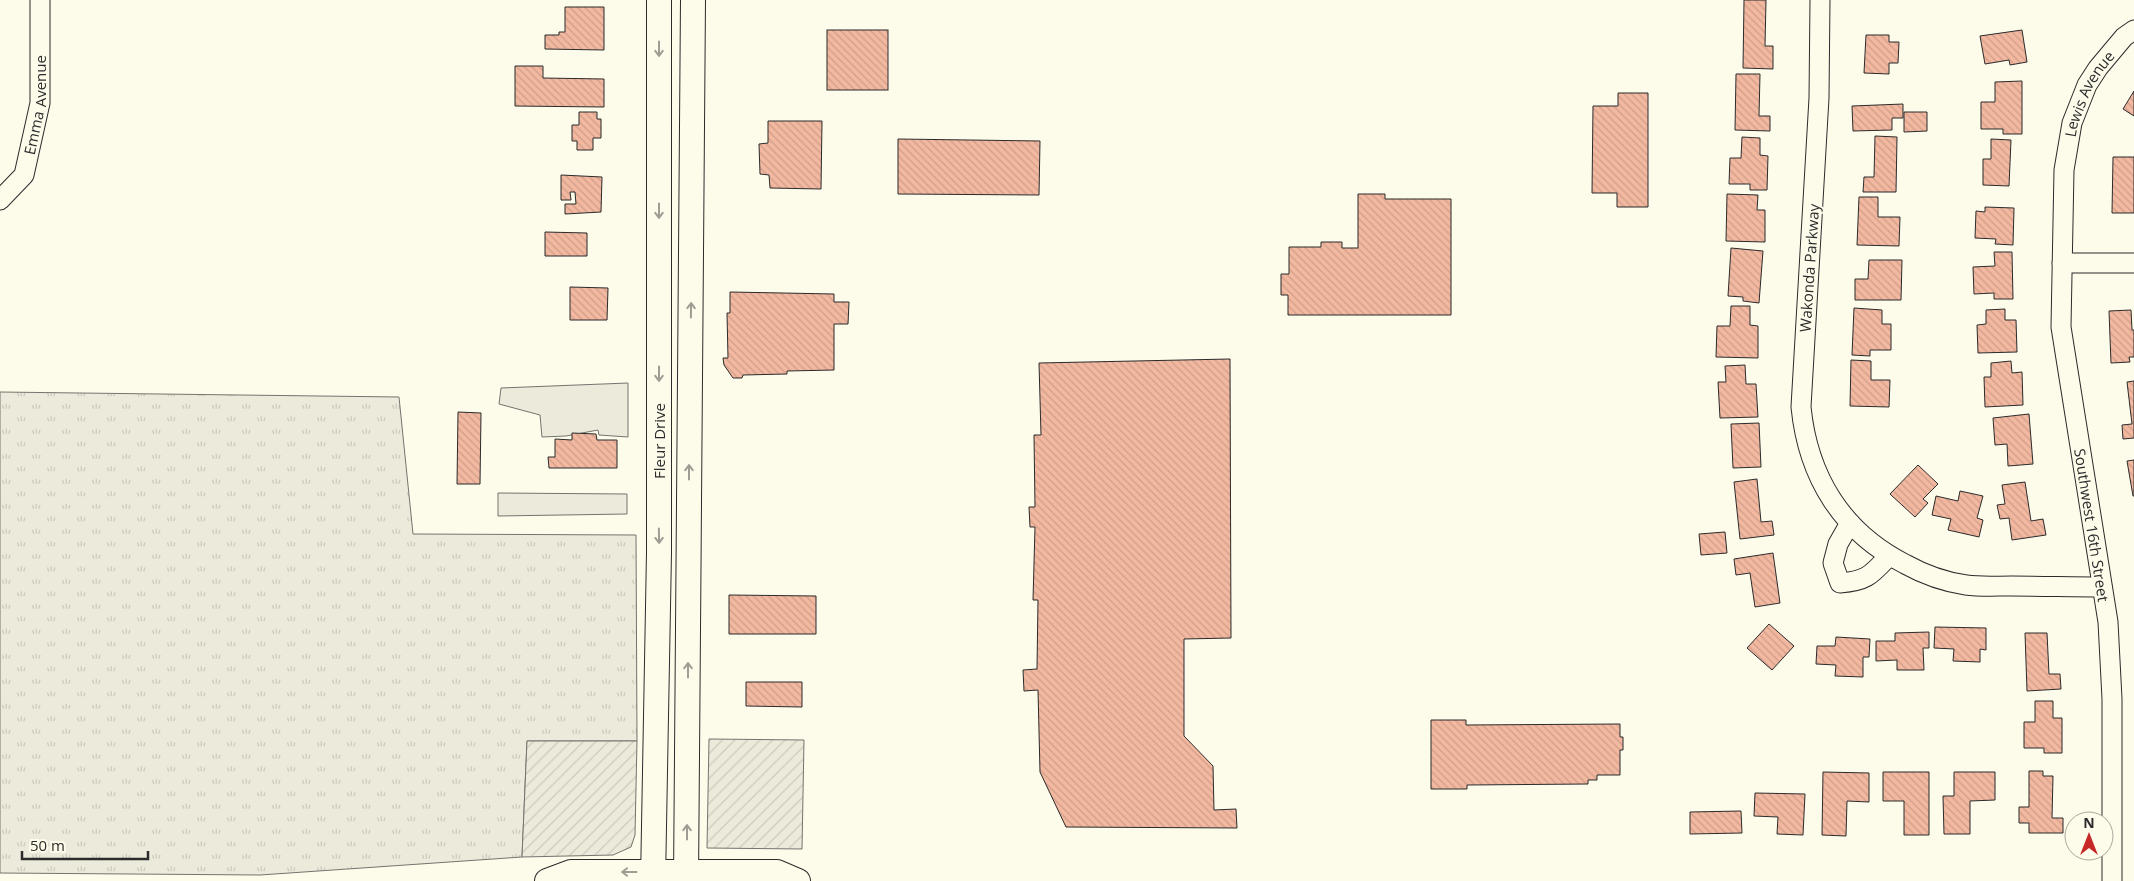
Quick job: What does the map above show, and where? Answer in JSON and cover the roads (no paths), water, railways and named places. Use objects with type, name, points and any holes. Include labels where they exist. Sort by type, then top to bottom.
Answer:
[{"type":"main road","name":"Fleur Drive","points":[[653,877],[660,552],[659,0]]},
{"type":"main road","name":"Fleur Drive","points":[[686,877],[693,0]]},
{"type":"main road","points":[[547,881],[571,872],[653,877],[776,872],[798,881]]},
{"type":"street","name":"Emma Avenue","points":[[0,200],[24,175],[40,103],[40,0]]},
{"type":"street","name":"Wakonda Parkway","points":[[1820,0],[1820,98],[1800,407],[1802,426],[1812,462],[1828,495],[1850,523],[1870,542],[1890,556],[1924,574],[1965,585],[2102,587]]},
{"type":"street","name":"Lewis Avenue","points":[[2064,170],[2072,123],[2087,85],[2098,68],[2124,37],[2134,30]]},
{"type":"street","name":"Southwest 16th Street","points":[[2064,170],[2061,327],[2108,622],[2112,699],[2112,881]]},
{"type":"street","points":[[2062,263],[2134,263]]},
{"type":"street","points":[[1850,523],[1838,544],[1833,564],[1840,583],[1860,582],[1873,573],[1890,556]]}]
